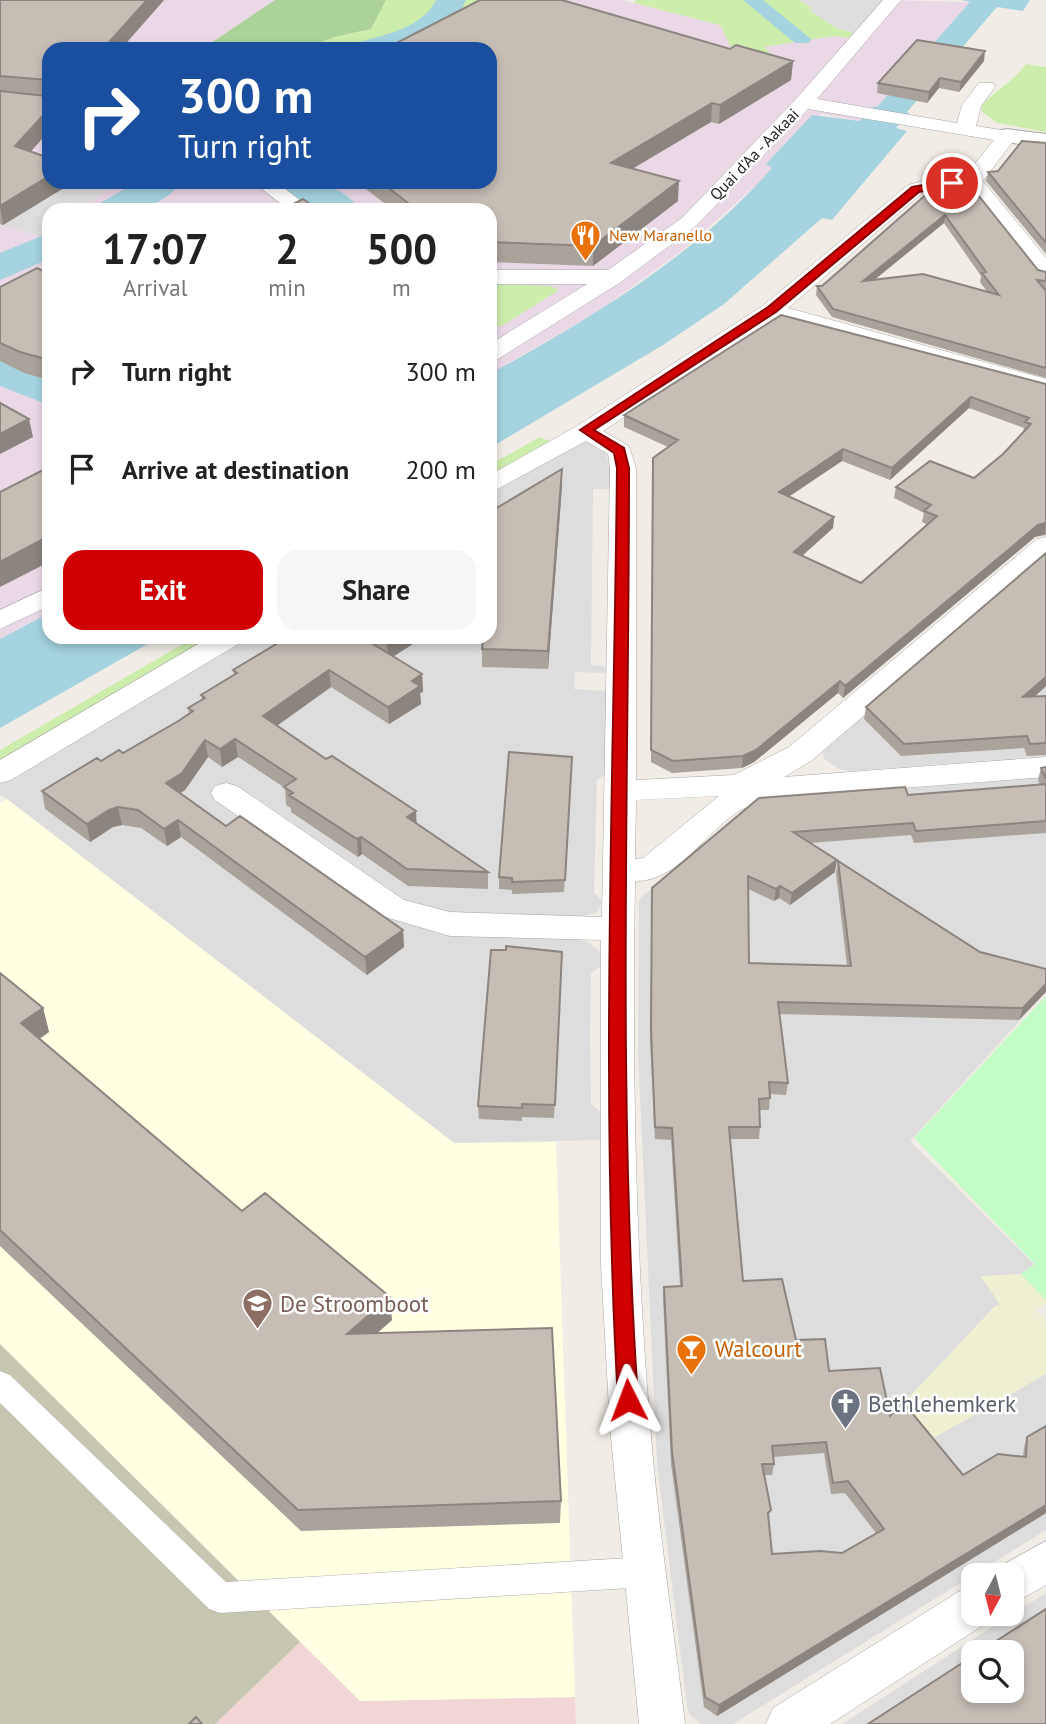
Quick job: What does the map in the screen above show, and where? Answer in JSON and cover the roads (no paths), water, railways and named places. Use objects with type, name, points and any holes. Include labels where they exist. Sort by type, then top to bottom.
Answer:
[{"type":"street","name":"Quai d'Aa - Aakaai","points":[[497,350],[613,277],[690,222],[814,104],[892,0]]},
{"type":"street","points":[[965,129],[972,105],[986,88]]},
{"type":"street","points":[[814,104],[908,122],[1046,141]]},
{"type":"street","points":[[497,481],[586,430],[772,310],[915,189],[933,184],[972,181],[1007,136]]},
{"type":"street","points":[[972,181],[1046,272]]},
{"type":"street","points":[[273,189],[293,203]]},
{"type":"street","points":[[497,277],[613,277]]},
{"type":"street","points":[[772,310],[1046,386]]},
{"type":"street","points":[[586,430],[620,451],[623,468],[621,791],[615,990],[620,1265],[630,1427],[662,1724]]},
{"type":"street","points":[[619,869],[645,870],[654,866],[742,790],[800,754],[1046,545]]},
{"type":"street","points":[[0,621],[42,599]]},
{"type":"street","points":[[0,773],[218,644]]},
{"type":"street","points":[[800,754],[821,782]]},
{"type":"street","points":[[621,791],[742,790],[788,784],[1046,767]]},
{"type":"street","points":[[226,793],[393,908],[450,924],[618,929]]},
{"type":"street","points":[[0,1384],[220,1598],[646,1572]]},
{"type":"street","points":[[1024,1575],[1046,1561]]},
{"type":"street","points":[[789,1724],[961,1615]]},
{"type":"water","points":[[961,0],[1030,0],[1023,11],[997,7],[907,112],[909,113],[896,128],[907,131],[832,220],[822,218],[724,304],[663,345],[497,444],[497,370],[566,331],[676,257],[742,200],[772,168],[766,164],[812,115],[860,121],[874,106],[877,107],[970,2]]},
{"type":"water","points":[[42,617],[42,644],[148,644],[0,728],[0,639]]},
{"type":"waterway","points":[[393,42],[429,28],[446,11],[451,0]]},
{"type":"waterway","points":[[752,0],[802,39]]},
{"type":"waterway","points":[[127,203],[151,189]]},
{"type":"waterway","points":[[309,189],[331,203]]},
{"type":"waterway","points":[[0,268],[42,247]]},
{"type":"waterway","points":[[0,371],[42,389]]},
{"type":"place","name":"New Maranello","points":[[586,262]]},
{"type":"place","name":"De Stroomboot","points":[[257,1331]]},
{"type":"place","name":"Walcourt","points":[[692,1376]]},
{"type":"place","name":"Bethlehemkerk","points":[[845,1431]]}]
